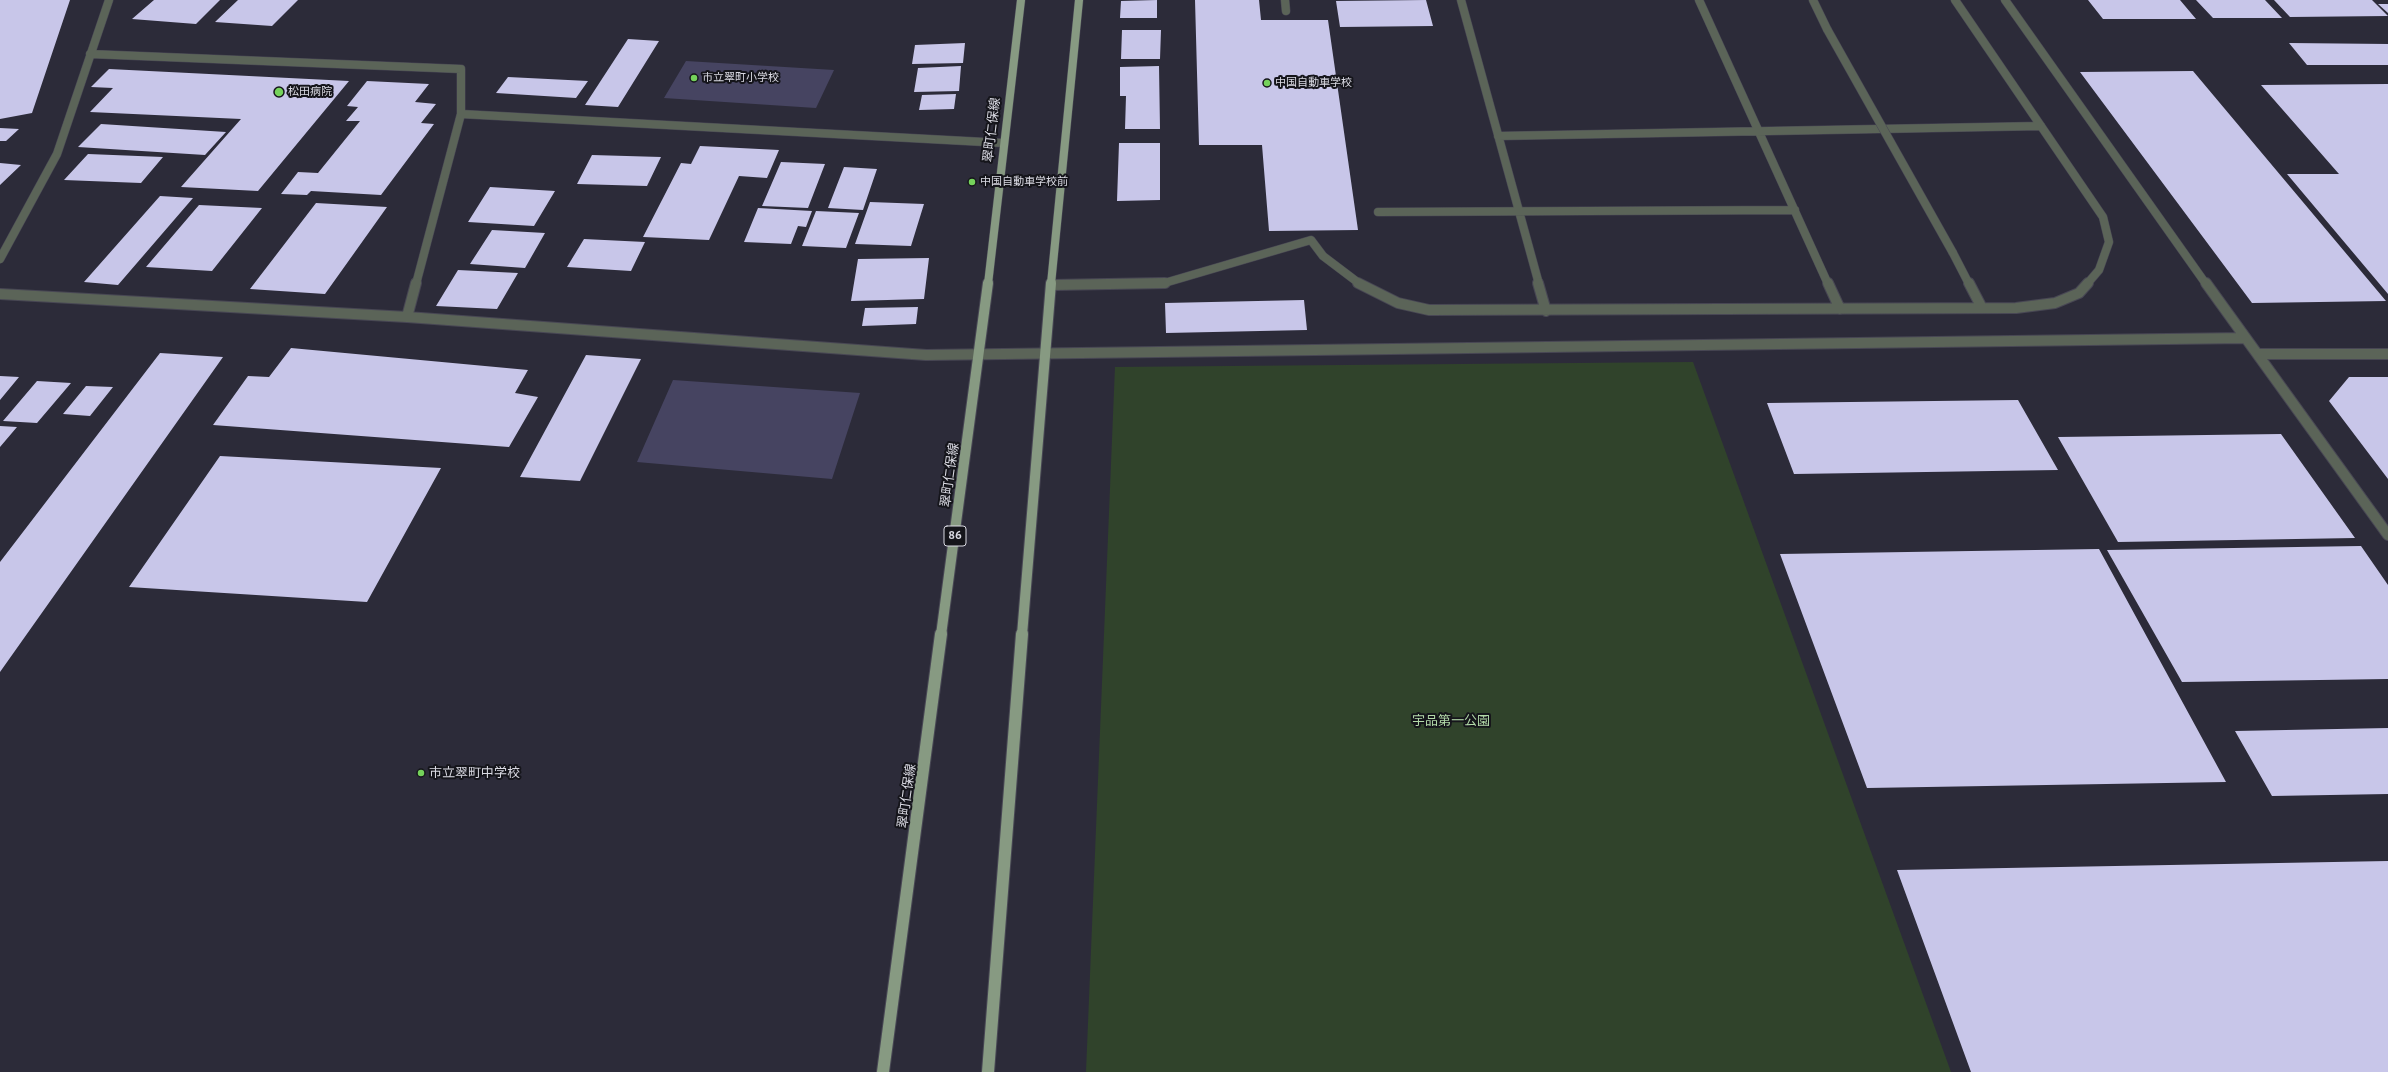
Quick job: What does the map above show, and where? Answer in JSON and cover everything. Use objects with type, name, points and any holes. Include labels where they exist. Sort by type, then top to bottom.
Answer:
[{"type":"main road","name":"翠町仁保線","points":[[883,1072],[979,355],[1021,0]]},
{"type":"main road","points":[[988,1072],[1040,400],[1079,0]]},
{"type":"street","points":[[0,259],[57,154],[109,0]]},
{"type":"street","points":[[1285,0],[1286,11]]},
{"type":"street","points":[[1461,0],[1546,311]]},
{"type":"street","points":[[1699,0],[1840,309]]},
{"type":"street","points":[[1813,0],[1826,29],[1953,253],[1982,308]]},
{"type":"street","points":[[1052,284],[1160,284],[1311,240],[1323,256],[1364,287],[1398,303],[1429,310],[1546,311],[2016,308],[2055,303],[2079,293],[2099,270],[2109,242],[2103,216],[1955,0]]},
{"type":"street","points":[[2005,0],[2245,338],[2388,535]]},
{"type":"street","points":[[90,54],[461,69],[461,114],[407,317]]},
{"type":"street","points":[[461,114],[1003,143]]},
{"type":"street","points":[[1498,136],[2041,126]]},
{"type":"street","points":[[1378,212],[1518,210],[1795,210]]},
{"type":"street","points":[[0,294],[407,317],[918,354],[979,355],[2245,338]]},
{"type":"street","points":[[2258,354],[2388,354]]},
{"type":"green space","name":"宇品第一公園","points":[[1693,362],[1951,1072],[1086,1072],[1115,367]]},
{"type":"shaded area","points":[[686,61],[834,70],[816,108],[664,98]]},
{"type":"shaded area","points":[[673,380],[860,393],[832,479],[637,462]]},
{"type":"building","points":[[0,0],[70,0],[32,113],[0,119]]},
{"type":"building","points":[[154,0],[220,0],[196,24],[132,19]]},
{"type":"building","points":[[238,0],[298,0],[272,26],[215,22]]},
{"type":"building","points":[[1157,0],[1157,18],[1120,18],[1121,1]]},
{"type":"building","name":"中国自動車学校","points":[[1195,0],[1259,0],[1261,20],[1328,20],[1358,230],[1269,231],[1262,145],[1199,145]]},
{"type":"building","points":[[1426,0],[1433,26],[1340,27],[1336,1]]},
{"type":"building","points":[[2088,0],[2180,0],[2196,19],[2103,19]]},
{"type":"building","points":[[2196,0],[2265,0],[2282,18],[2213,18]]},
{"type":"building","points":[[2274,0],[2372,0],[2388,16],[2290,17]]},
{"type":"building","points":[[2378,4],[2388,4],[2388,13]]},
{"type":"building","points":[[1122,30],[1161,30],[1160,59],[1121,59]]},
{"type":"building","points":[[628,39],[659,41],[618,107],[585,105]]},
{"type":"building","points":[[965,43],[963,63],[912,64],[915,45]]},
{"type":"building","points":[[2289,43],[2388,44],[2388,65],[2307,65]]},
{"type":"building","points":[[961,66],[959,91],[914,92],[918,68]]},
{"type":"building","points":[[1159,66],[1160,129],[1125,129],[1126,96],[1120,96],[1120,67]]},
{"type":"building","points":[[109,69],[349,81],[258,191],[181,187],[241,119],[90,112],[113,88],[91,87]]},
{"type":"building","points":[[2193,71],[2386,301],[2252,303],[2080,72]]},
{"type":"building","points":[[508,77],[588,81],[576,98],[496,93]]},
{"type":"building","points":[[367,81],[429,84],[415,102],[436,104],[421,123],[434,124],[381,195],[311,191],[307,195],[281,194],[298,172],[318,173],[360,121],[346,121],[358,107],[347,106]]},
{"type":"building","points":[[2388,84],[2388,294],[2287,174],[2339,174],[2261,85]]},
{"type":"building","points":[[956,94],[954,109],[919,110],[922,95]]},
{"type":"building","points":[[101,124],[226,132],[205,155],[78,147]]},
{"type":"building","points":[[0,128],[19,129],[6,141],[0,141]]},
{"type":"building","points":[[1119,143],[1160,143],[1160,200],[1117,201]]},
{"type":"building","points":[[700,146],[779,150],[767,178],[739,176],[709,240],[643,237],[681,163],[691,164]]},
{"type":"building","points":[[88,154],[163,157],[141,183],[64,180]]},
{"type":"building","points":[[592,155],[661,157],[647,186],[577,184]]},
{"type":"building","points":[[781,162],[825,164],[808,208],[762,206]]},
{"type":"building","points":[[0,163],[21,165],[0,185]]},
{"type":"building","points":[[844,167],[877,169],[863,210],[828,208]]},
{"type":"building","points":[[490,187],[555,191],[534,226],[468,222]]},
{"type":"building","points":[[160,196],[193,198],[118,285],[84,282]]},
{"type":"building","points":[[870,202],[924,204],[911,246],[855,244]]},
{"type":"building","points":[[316,203],[387,207],[325,294],[250,289]]},
{"type":"building","points":[[199,205],[262,208],[212,271],[146,267]]},
{"type":"building","points":[[758,208],[812,211],[806,227],[798,226],[791,244],[744,242]]},
{"type":"building","points":[[816,211],[859,213],[846,248],[802,246]]},
{"type":"building","points":[[492,230],[545,233],[525,268],[470,264]]},
{"type":"building","points":[[584,239],[645,242],[631,271],[567,267]]},
{"type":"building","points":[[929,258],[924,299],[851,301],[858,259]]},
{"type":"building","points":[[458,270],[518,273],[497,309],[436,306]]},
{"type":"building","points":[[1304,300],[1307,330],[1166,333],[1165,303]]},
{"type":"building","points":[[918,307],[916,324],[862,326],[865,308]]},
{"type":"building","points":[[291,348],[528,370],[515,393],[538,397],[509,447],[213,425],[248,376],[269,377]]},
{"type":"building","points":[[160,353],[223,357],[0,672],[0,562]]},
{"type":"building","points":[[586,355],[641,359],[580,481],[520,477]]},
{"type":"building","points":[[0,376],[19,377],[0,400]]},
{"type":"building","points":[[2349,377],[2388,377],[2388,479],[2329,401]]},
{"type":"building","points":[[37,381],[71,383],[37,423],[3,421]]},
{"type":"building","points":[[86,386],[113,387],[90,416],[63,414]]},
{"type":"building","points":[[2018,400],[2058,470],[1794,474],[1767,403]]},
{"type":"building","points":[[0,426],[17,427],[0,447]]},
{"type":"building","points":[[2281,434],[2355,538],[2118,542],[2058,437]]},
{"type":"building","points":[[220,456],[441,468],[367,602],[129,587]]},
{"type":"building","points":[[2361,546],[2388,585],[2388,679],[2182,682],[2107,550]]},
{"type":"building","points":[[2099,549],[2226,782],[1867,788],[1780,554]]},
{"type":"building","points":[[2388,728],[2388,794],[2272,796],[2235,731]]},
{"type":"building","points":[[2388,861],[2388,1072],[1971,1072],[1897,870]]},
{"type":"place","name":"市立翠町小学校","points":[[694,78]]},
{"type":"place","name":"中国自動車学校","points":[[1267,83]]},
{"type":"place","name":"松田病院","points":[[279,92]]},
{"type":"place","name":"中国自動車学校前","points":[[972,182]]},
{"type":"place","name":"市立翠町中学校","points":[[421,773]]}]
